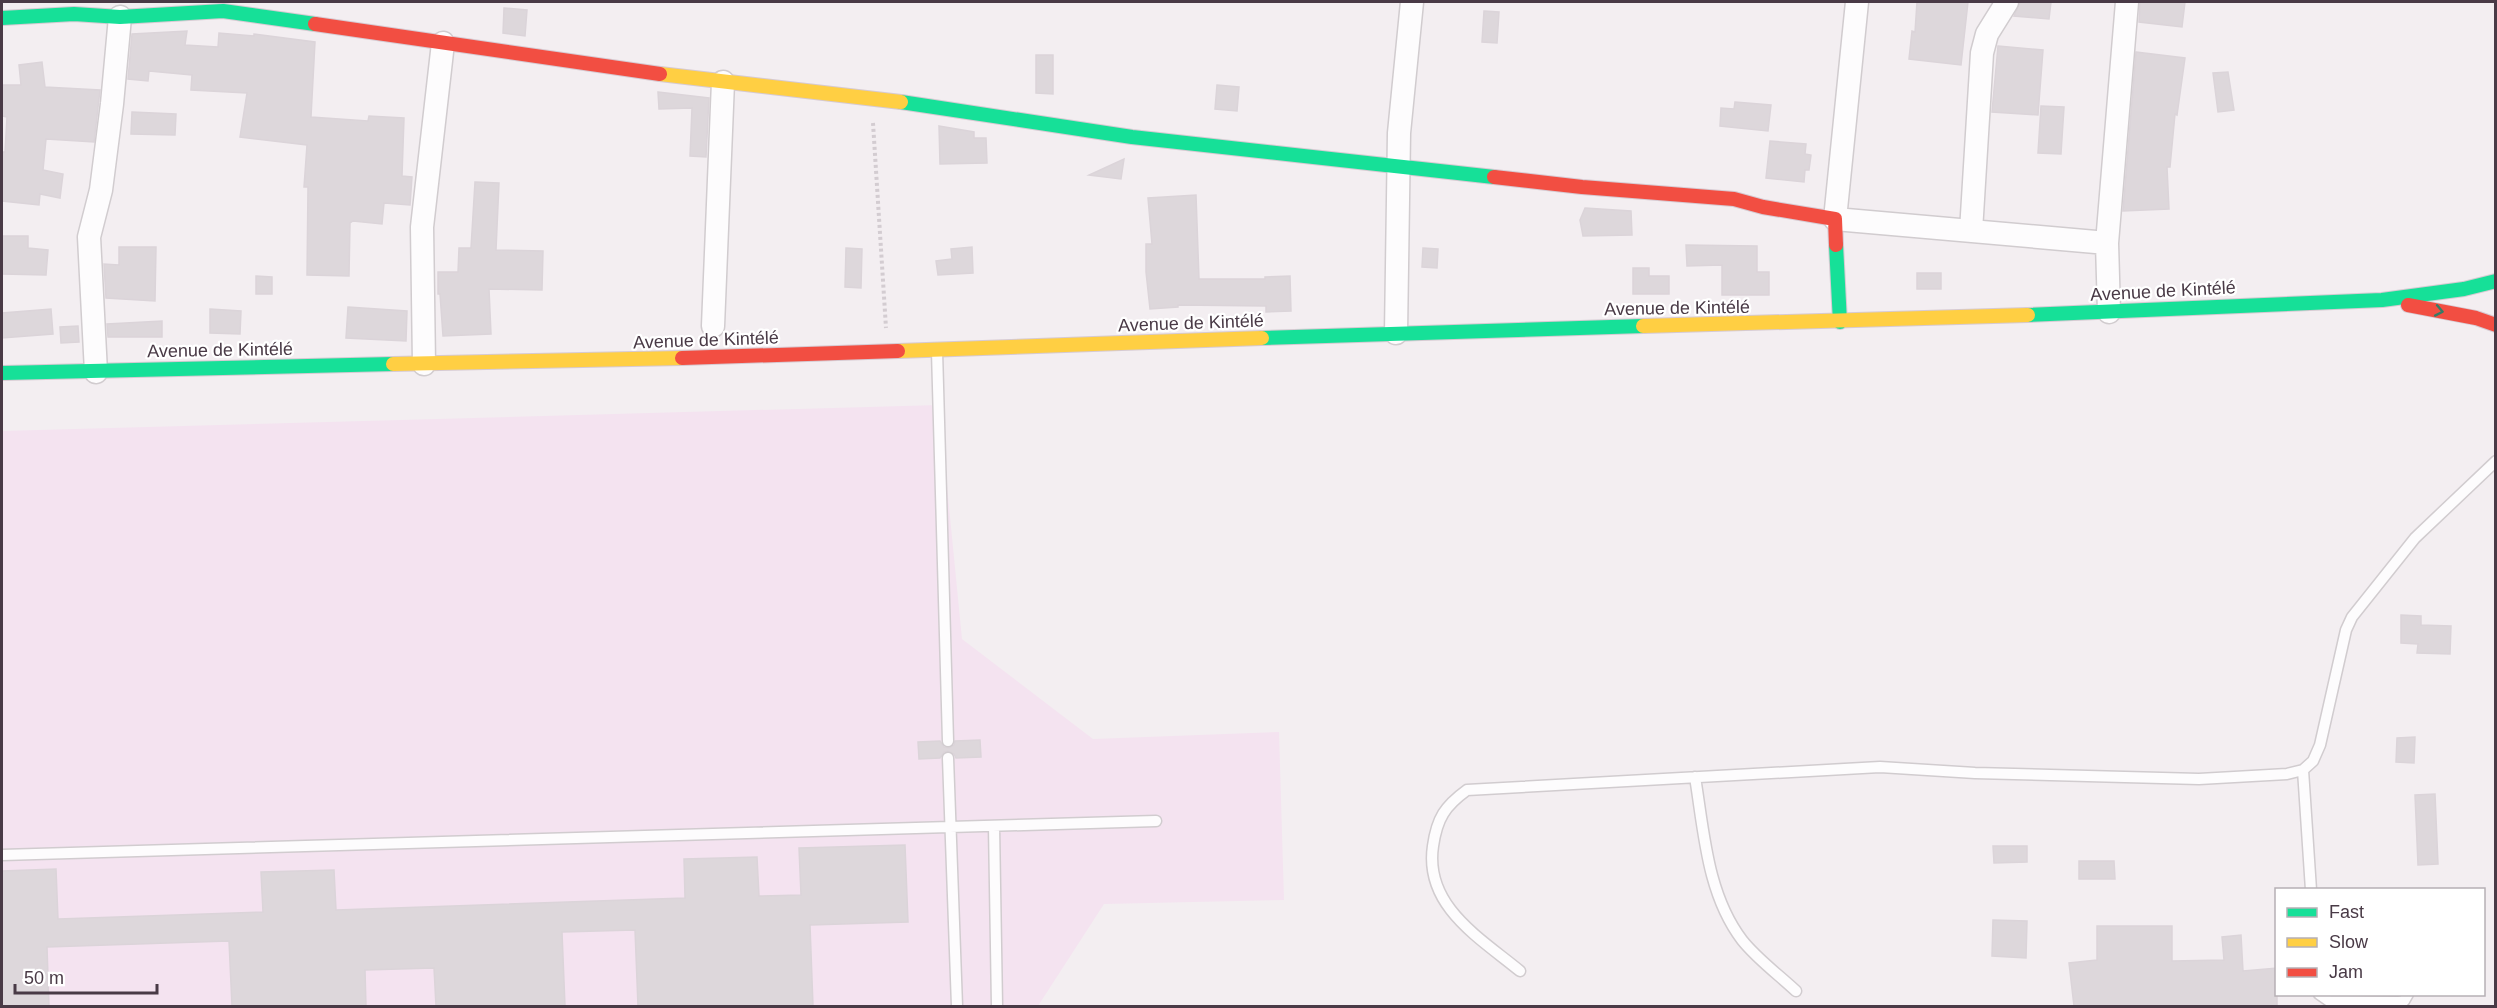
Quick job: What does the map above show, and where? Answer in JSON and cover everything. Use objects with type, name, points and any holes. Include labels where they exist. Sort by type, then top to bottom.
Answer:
[{"type":"main road","points":[[2,18],[74,14],[120,17],[223,11],[723,82],[871,98],[1132,137],[1582,187],[1734,199],[1763,207],[1835,219],[1840,322]]},
{"type":"main road","name":"Avenue de Kintélé","points":[[2,373],[247,366],[763,357],[937,348],[1133,344],[1396,333],[1840,322],[2382,300],[2464,289],[2496,281]]},
{"type":"main road","name":"Avenue de Kintélé","points":[[2382,300],[2476,318],[2496,325]]},
{"type":"street","points":[[1396,333],[1399,133],[1412,2]]},
{"type":"street","points":[[1857,2],[1835,219],[2107,243]]},
{"type":"street","points":[[1971,231],[1982,53],[1987,34],[2007,2]]},
{"type":"street","points":[[2109,312],[2107,243],[2127,2]]},
{"type":"street","points":[[96,372],[89,237],[101,190],[120,17]]},
{"type":"street","points":[[424,364],[422,226],[443,43]]},
{"type":"street","points":[[713,326],[723,82]]},
{"type":"lane","points":[[937,348],[948,741]]},
{"type":"lane","points":[[1520,971],[1459,920],[1443,901],[1433,880],[1431,855],[1435,830],[1449,804],[1467,790],[1880,767],[1975,773],[2199,778],[2287,774],[2303,770],[2313,760],[2320,745],[2346,630],[2352,617],[2415,538],[2496,461]]},
{"type":"lane","points":[[948,758],[957,1006]]},
{"type":"lane","points":[[2303,770],[2311,888]]},
{"type":"lane","points":[[1695,777],[1708,861],[1727,916],[1744,943],[1796,991]]},
{"type":"lane","points":[[2,855],[1156,821]]},
{"type":"lane","points":[[994,826],[997,1006]]},
{"type":"lane","points":[[2322,996],[2329,1001],[2399,1002],[2404,1001],[2407,996]]},
{"type":"path","points":[[871,98],[887,350]]},
{"type":"shaded area","points":[[939,405],[962,639],[1093,739],[1279,732],[1284,900],[1104,904],[1038,1006],[2,1006],[2,431]]},
{"type":"building","points":[[1917,2],[1968,2],[1961,65],[1909,59],[1912,31],[1915,32]]},
{"type":"building","points":[[2020,2],[2051,2],[2049,19],[2014,16]]},
{"type":"building","points":[[2140,2],[2185,2],[2182,27],[2139,22]]},
{"type":"building","points":[[504,8],[527,10],[525,36],[503,33]]},
{"type":"building","points":[[1484,11],[1499,12],[1497,43],[1482,42]]},
{"type":"building","points":[[187,31],[185,45],[218,47],[219,33],[254,36],[254,34],[315,42],[311,117],[368,121],[369,116],[404,118],[402,176],[412,177],[410,205],[384,203],[382,224],[353,221],[350,223],[349,276],[307,275],[308,187],[304,187],[307,145],[240,137],[247,93],[191,90],[192,75],[149,71],[148,81],[128,79],[132,34]]},
{"type":"building","points":[[1998,46],[2043,50],[2038,115],[1992,112]]},
{"type":"building","points":[[2136,52],[2185,58],[2177,115],[2175,114],[2170,167],[2167,167],[2169,209],[2123,211]]},
{"type":"building","points":[[1036,55],[1053,55],[1053,94],[1036,93]]},
{"type":"building","points":[[42,62],[45,87],[100,90],[94,142],[46,139],[43,170],[63,174],[60,198],[40,194],[39,205],[2,201],[2,152],[5,152],[7,117],[2,116],[2,85],[21,85],[19,65]]},
{"type":"building","points":[[2228,72],[2234,110],[2218,112],[2213,73]]},
{"type":"building","points":[[1217,85],[1239,87],[1237,111],[1215,109]]},
{"type":"building","points":[[658,92],[709,98],[706,157],[690,156],[692,108],[659,109]]},
{"type":"building","points":[[1735,102],[1771,105],[1768,131],[1720,126],[1721,108],[1734,109]]},
{"type":"building","points":[[2041,106],[2064,107],[2061,154],[2038,153]]},
{"type":"building","points":[[132,112],[176,114],[175,135],[131,134]]},
{"type":"building","points":[[939,126],[974,132],[974,138],[986,138],[987,163],[940,164]]},
{"type":"building","points":[[1770,141],[1806,144],[1805,154],[1811,155],[1809,170],[1805,170],[1804,182],[1766,178]]},
{"type":"building","points":[[1124,159],[1121,179],[1089,175]]},
{"type":"building","points":[[475,182],[499,183],[496,250],[543,251],[542,290],[489,289],[491,334],[443,336],[438,272],[458,272],[459,248],[471,248]]},
{"type":"building","points":[[1196,195],[1199,279],[1265,279],[1265,277],[1290,276],[1291,311],[1266,312],[1266,306],[1178,305],[1178,307],[1150,309],[1146,272],[1146,244],[1152,244],[1148,198]]},
{"type":"building","points":[[1585,208],[1631,211],[1632,235],[1583,236],[1580,220]]},
{"type":"building","points":[[2,236],[28,236],[28,248],[48,250],[46,275],[2,274]]},
{"type":"building","points":[[1686,245],[1757,246],[1757,272],[1769,272],[1769,295],[1722,295],[1722,265],[1687,266]]},
{"type":"building","points":[[119,247],[156,247],[155,301],[106,298],[104,264],[119,265]]},
{"type":"building","points":[[972,247],[973,273],[938,275],[936,261],[952,259],[951,249]]},
{"type":"building","points":[[846,248],[862,249],[861,288],[845,287]]},
{"type":"building","points":[[1423,248],[1438,249],[1437,268],[1422,267]]},
{"type":"building","points":[[1633,268],[1649,268],[1649,276],[1669,276],[1669,294],[1633,294]]},
{"type":"building","points":[[1917,273],[1941,273],[1941,289],[1917,289]]},
{"type":"building","points":[[256,276],[272,277],[272,294],[256,294]]},
{"type":"building","points":[[348,307],[407,311],[406,341],[346,338]]},
{"type":"building","points":[[51,309],[53,334],[2,338],[2,313]]},
{"type":"building","points":[[210,309],[241,311],[240,334],[210,333]]},
{"type":"building","points":[[162,321],[162,337],[108,337],[107,324]]},
{"type":"building","points":[[78,326],[79,342],[61,343],[60,327]]},
{"type":"building","points":[[2401,615],[2421,616],[2421,625],[2451,626],[2450,654],[2417,653],[2418,644],[2401,643]]},
{"type":"building","points":[[2415,737],[2414,763],[2396,762],[2397,738]]},
{"type":"building","points":[[980,740],[981,757],[956,758],[948,751],[944,752],[940,758],[919,759],[918,742],[940,741],[944,747],[949,748],[954,745],[955,741]]},
{"type":"building","points":[[2435,794],[2438,864],[2418,865],[2415,795]]},
{"type":"building","points":[[905,845],[908,922],[810,925],[813,1006],[638,1006],[635,930],[562,932],[565,1006],[436,1006],[434,968],[365,970],[366,1006],[232,1006],[229,941],[47,947],[49,1006],[2,1006],[2,871],[56,869],[58,919],[263,912],[261,872],[334,870],[336,910],[685,898],[684,859],[757,857],[759,896],[801,895],[799,848]]},
{"type":"building","points":[[1993,846],[2027,846],[2027,862],[1994,863]]},
{"type":"building","points":[[2079,861],[2114,861],[2115,879],[2079,879]]},
{"type":"building","points":[[1993,920],[2027,921],[2026,958],[1992,956]]},
{"type":"building","points":[[2097,926],[2172,926],[2172,961],[2224,960],[2222,937],[2241,935],[2243,971],[2275,968],[2277,1006],[2074,1006],[2069,963],[2097,960]]},
{"type":"traffic: fast","points":[[2,18],[74,14],[120,17],[223,11],[315,24]]},
{"type":"traffic: fast","points":[[901,102],[1132,137],[1494,177]]},
{"type":"traffic: fast","points":[[1836,245],[1840,322]]},
{"type":"traffic: fast","points":[[2028,315],[2382,300],[2464,289],[2496,281]]},
{"type":"traffic: fast","points":[[1262,338],[1643,326]]},
{"type":"traffic: fast","points":[[2,373],[393,364]]},
{"type":"traffic: slow","points":[[660,74],[901,102]]},
{"type":"traffic: slow","points":[[1643,326],[2028,315]]},
{"type":"traffic: slow","points":[[898,351],[1262,338]]},
{"type":"traffic: slow","points":[[393,364],[682,358]]},
{"type":"traffic: jam","points":[[315,24],[660,74]]},
{"type":"traffic: jam","points":[[1494,177],[1582,187],[1734,199],[1763,207],[1835,219],[1836,245]]},
{"type":"traffic: jam","points":[[2408,305],[2476,318],[2496,325]]},
{"type":"traffic: jam","points":[[682,358],[898,351]]}]
